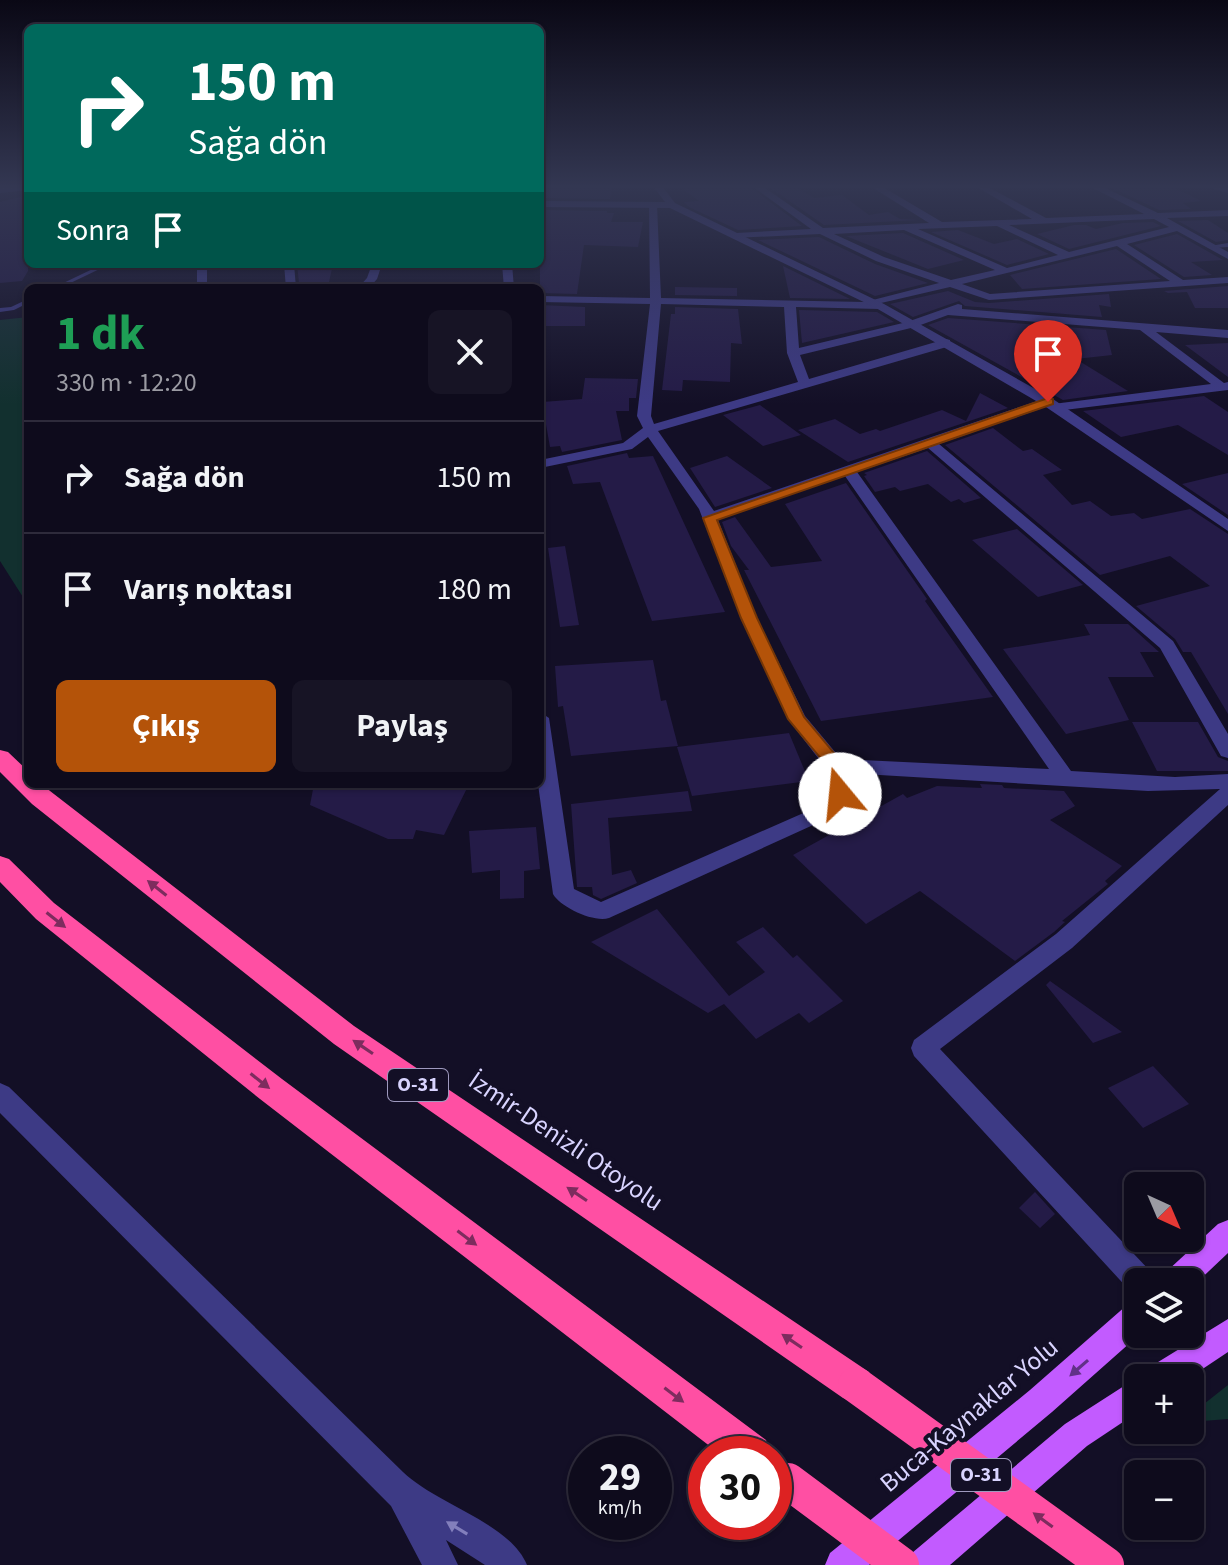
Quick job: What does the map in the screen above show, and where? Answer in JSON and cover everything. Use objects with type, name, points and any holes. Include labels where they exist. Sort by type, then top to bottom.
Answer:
[{"type":"highway","name":"İzmir-Denizli Otoyolu","points":[[0,758],[24,781]]},
{"type":"highway","name":"İzmir-Denizli Otoyolu","points":[[31,788],[344,1035],[856,1385],[1106,1565]]},
{"type":"highway","points":[[0,866],[45,911],[258,1080],[728,1436]]},
{"type":"highway","points":[[792,1484],[901,1565]]},
{"type":"main road","points":[[1191,1268],[1228,1234]]},
{"type":"main road","name":"Buca-Kaynaklar Yolu","points":[[842,1565],[1124,1328]]},
{"type":"main road","points":[[1182,1364],[1228,1334]]},
{"type":"main road","points":[[924,1565],[1076,1435],[1124,1402]]},
{"type":"street","points":[[544,753],[564,894],[601,912],[815,816],[840,794],[835,765],[797,719],[749,618],[710,518],[644,416],[656,301],[654,259]]},
{"type":"street","points":[[783,259],[875,304],[1052,404],[1228,526]]},
{"type":"street","points":[[880,259],[989,297]]},
{"type":"street","points":[[979,259],[1006,271]]},
{"type":"street","points":[[544,299],[790,306],[875,304],[1055,259]]},
{"type":"street","points":[[1144,259],[1181,283]]},
{"type":"street","points":[[793,353],[911,325],[989,297],[1228,281]]},
{"type":"street","points":[[790,306],[793,353],[804,382]]},
{"type":"street","points":[[946,311],[1228,334]]},
{"type":"street","points":[[1144,328],[1225,386]]},
{"type":"street","points":[[544,463],[627,446],[650,429],[946,343]]},
{"type":"street","points":[[710,518],[929,442],[1052,404],[1225,386]]},
{"type":"street","points":[[1207,389],[1228,403]]},
{"type":"street","points":[[929,442],[1167,645],[1228,751]]},
{"type":"street","points":[[848,470],[1065,777]]},
{"type":"street","points":[[835,765],[883,771],[1197,785],[1228,781]]},
{"type":"street","points":[[1128,1268],[923,1048],[1064,941],[1228,793]]},
{"type":"street","points":[[0,1095],[402,1494],[495,1551],[510,1565]]},
{"type":"street","points":[[402,1494],[441,1565]]},
{"type":"lane","points":[[64,284],[98,268]]},
{"type":"lane","points":[[0,310],[24,303]]},
{"type":"green space","points":[[24,317],[24,599],[0,561],[0,320]]},
{"type":"green space","points":[[1228,1385],[1228,1419],[1204,1421],[1204,1404]]},
{"type":"building","points":[[0,259],[24,259],[24,268],[28,271],[22,281],[0,283]]},
{"type":"building","points":[[544,259],[582,259],[577,294],[544,293],[544,284],[540,284],[540,268],[544,268]]},
{"type":"building","points":[[798,259],[865,259],[928,283],[875,296]]},
{"type":"building","points":[[903,259],[964,260],[928,269]]},
{"type":"building","points":[[993,259],[1030,259],[1007,265]]},
{"type":"building","points":[[1075,259],[1131,259],[1161,279],[1022,289],[1010,275]]},
{"type":"building","points":[[1156,259],[1223,260],[1191,262],[1212,275],[1184,277]]},
{"type":"building","points":[[783,266],[850,299],[790,298]]},
{"type":"building","points":[[297,268],[332,268],[329,282],[299,283]]},
{"type":"building","points":[[1228,286],[1228,308],[1195,308],[1187,292],[1164,291]]},
{"type":"building","points":[[675,287],[737,288],[737,296],[675,295]]},
{"type":"building","points":[[948,291],[975,302],[989,303],[1109,294],[1111,307],[1099,305],[1102,317],[965,306],[959,301],[913,317],[890,304]]},
{"type":"building","points":[[544,305],[585,307],[585,326],[544,326]]},
{"type":"building","points":[[675,307],[738,309],[742,344],[731,343],[730,382],[683,380],[682,391],[662,390],[671,314],[675,314]]},
{"type":"building","points":[[799,310],[877,312],[894,322],[802,343]]},
{"type":"building","points":[[948,318],[1106,330],[1112,355],[1076,359],[1128,391],[1063,400],[928,325]]},
{"type":"building","points":[[1228,343],[1228,377],[1185,345]]},
{"type":"building","points":[[585,378],[638,379],[636,398],[629,398],[629,411],[616,411],[622,440],[562,452],[560,446],[550,447],[544,402],[582,399]]},
{"type":"building","points":[[980,393],[1008,408],[848,462],[798,430],[835,419],[860,434],[876,429],[880,431],[942,410],[966,421]]},
{"type":"building","points":[[1204,396],[1228,412],[1228,455],[1178,425],[1121,437],[1083,411]]},
{"type":"building","points":[[760,405],[801,435],[763,446],[723,415]]},
{"type":"building","points":[[993,428],[1023,451],[1032,449],[1062,470],[1043,475],[1072,505],[1090,501],[1111,516],[1134,513],[1142,519],[1190,509],[1228,534],[1228,714],[1191,652],[1183,652],[1175,639],[1136,606],[1210,586],[1170,556],[1100,575],[945,445]]},
{"type":"building","points":[[927,451],[981,498],[964,503],[959,499],[951,502],[928,484],[900,491],[895,487],[875,492],[864,476],[867,475],[864,473]]},
{"type":"building","points":[[627,453],[629,458],[653,456],[725,612],[652,621],[600,482],[573,484],[567,466]]},
{"type":"building","points":[[727,456],[772,488],[715,507],[690,468]]},
{"type":"building","points":[[1228,473],[1228,515],[1182,484]]},
{"type":"building","points":[[846,483],[993,697],[821,721],[744,570],[749,570],[731,546],[722,522],[735,517],[771,567],[822,561],[785,504]]},
{"type":"building","points":[[1017,529],[1083,585],[1038,597],[972,540]]},
{"type":"building","points":[[565,546],[579,625],[560,627],[548,548]]},
{"type":"building","points":[[1084,624],[1128,624],[1159,652],[1140,652],[1154,677],[1108,677],[1129,720],[1066,734],[1003,649],[1090,635]]},
{"type":"building","points":[[653,660],[661,701],[666,700],[678,746],[571,756],[563,706],[558,707],[555,666]]},
{"type":"building","points":[[1132,722],[1198,722],[1218,757],[1228,761],[1228,771],[1157,771]]},
{"type":"building","points":[[789,733],[809,781],[692,796],[677,747]]},
{"type":"building","points":[[980,784],[1064,791],[1075,806],[1050,820],[1122,866],[1105,881],[1108,884],[1062,921],[1065,922],[1054,932],[1015,961],[920,891],[866,924],[793,855],[903,794],[907,798],[937,786],[982,788]]},
{"type":"building","points":[[313,788],[467,788],[444,835],[416,830],[413,839],[388,839],[310,805]]},
{"type":"building","points":[[688,791],[692,811],[608,818],[612,875],[631,870],[637,883],[601,899],[593,895],[592,887],[577,887],[571,804]]},
{"type":"building","points":[[536,827],[540,869],[524,871],[524,898],[500,899],[500,870],[472,873],[469,831]]},
{"type":"building","points":[[657,909],[729,996],[765,972],[736,942],[763,927],[793,958],[797,955],[843,1001],[809,1023],[799,1013],[756,1039],[724,1004],[708,1013],[591,942]]},
{"type":"building","points":[[1050,981],[1122,1032],[1093,1043],[1046,985]]},
{"type":"building","points":[[1153,1066],[1189,1104],[1143,1128],[1108,1088]]},
{"type":"building","points":[[1035,1192],[1055,1214],[1040,1228],[1019,1208]]},
{"type":"route","points":[[840,794],[835,765],[797,719],[749,618],[710,518],[1048,402]]}]
